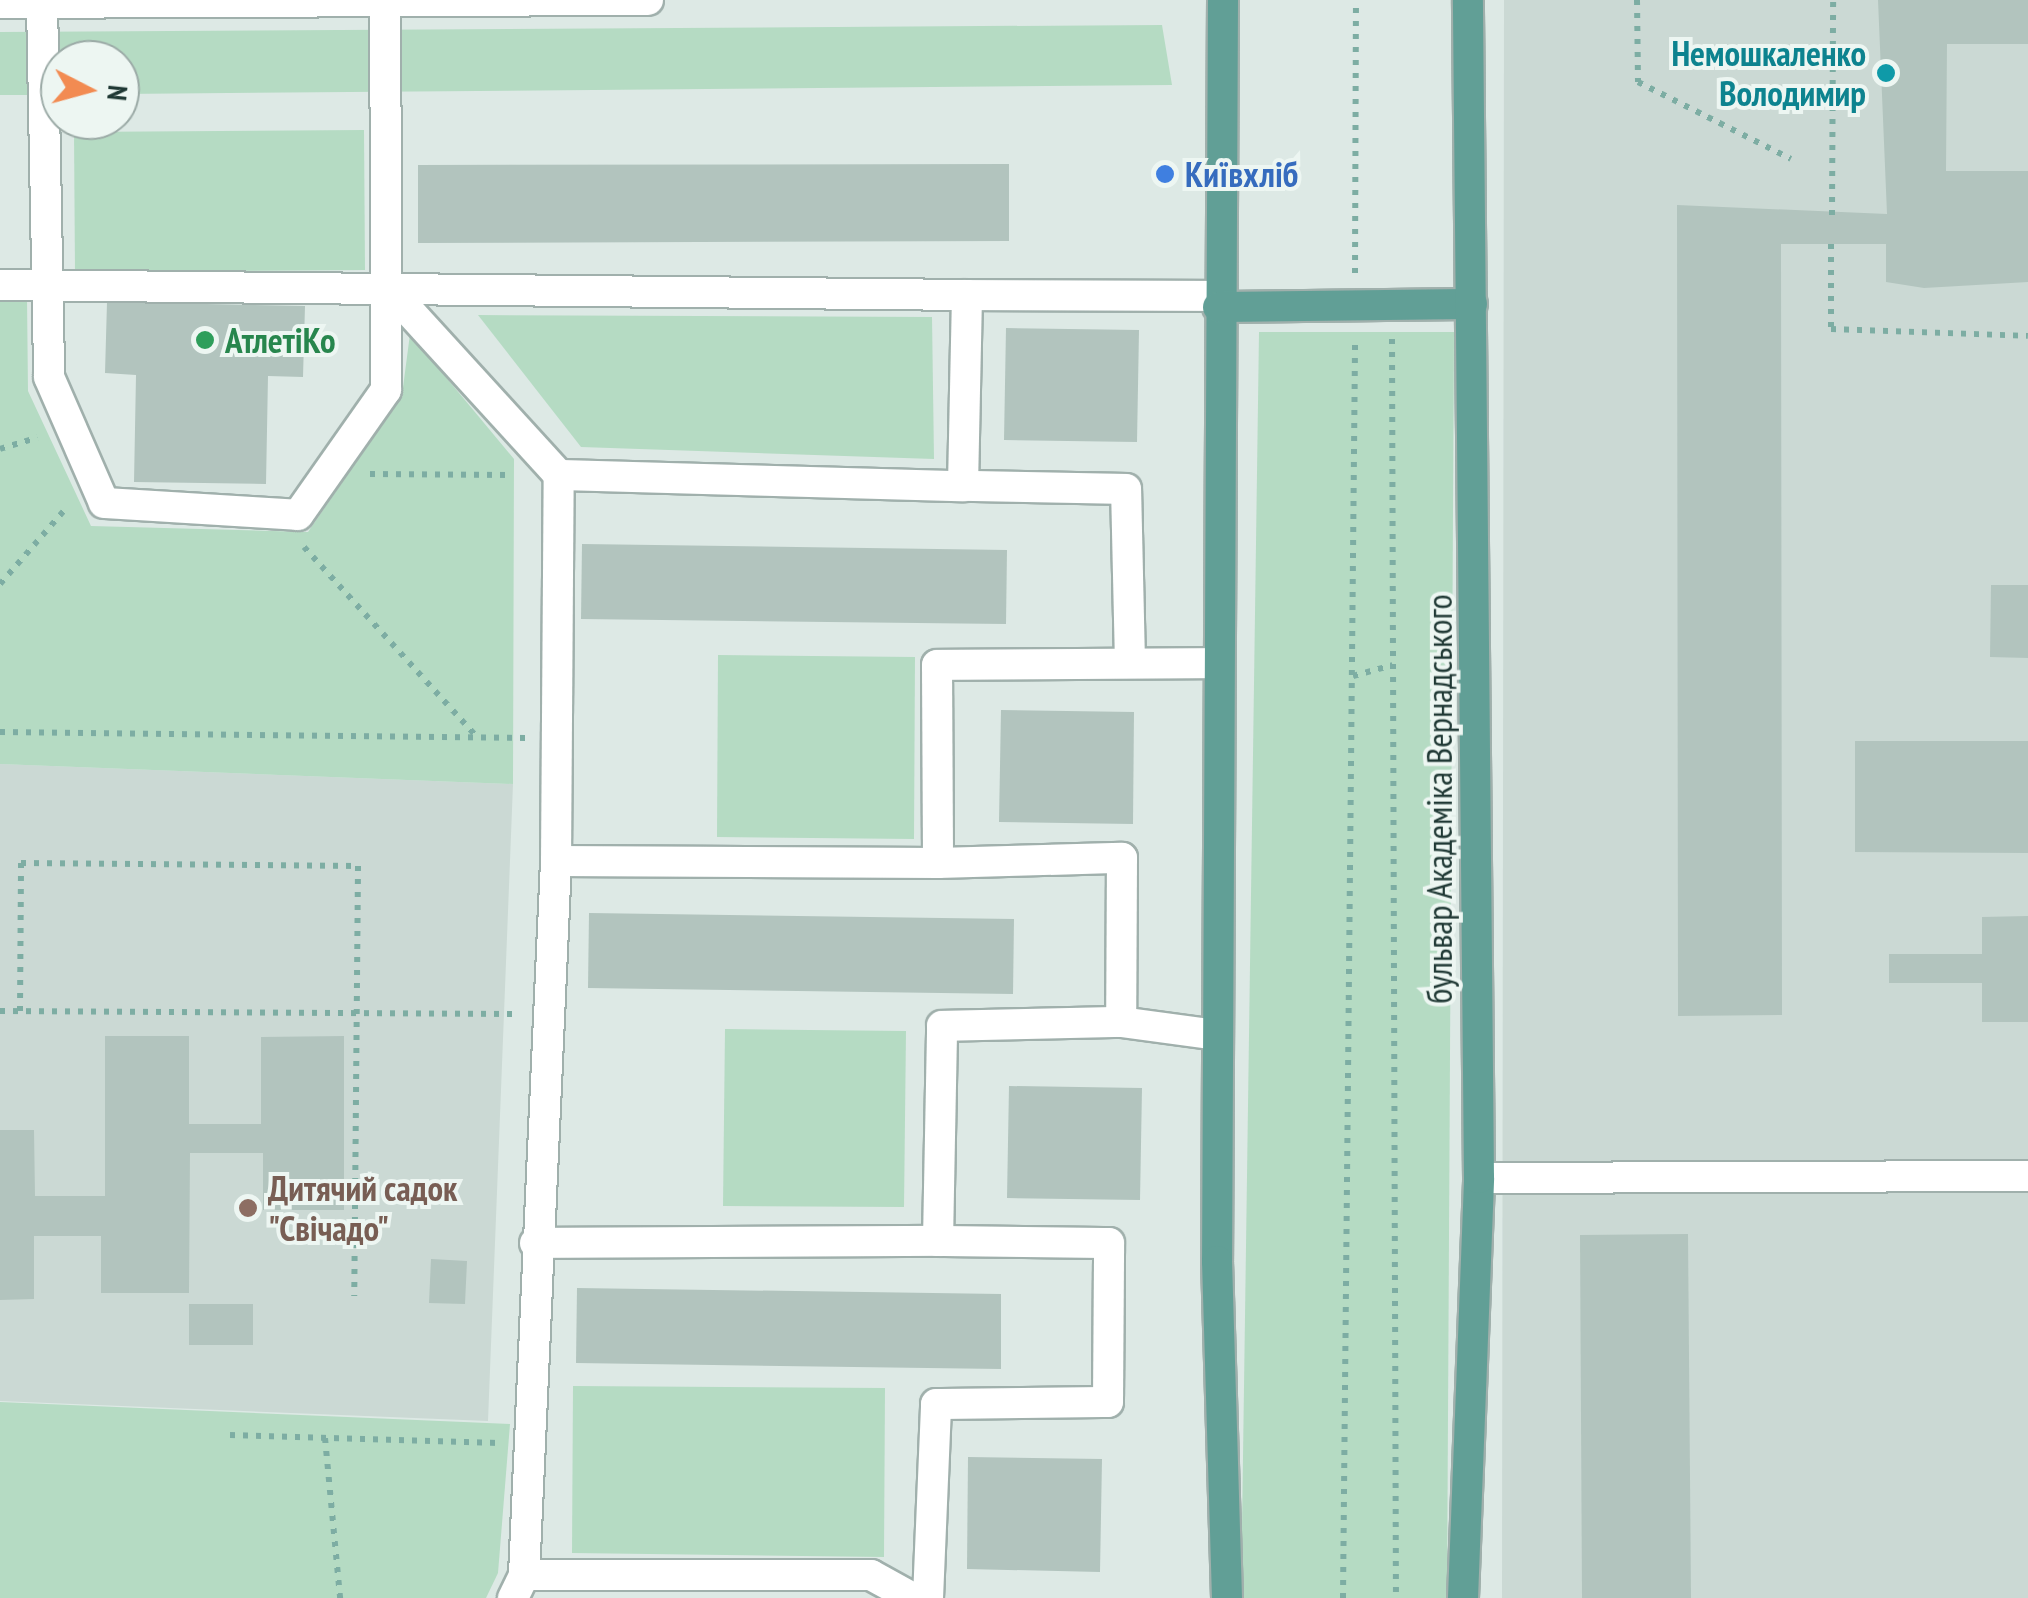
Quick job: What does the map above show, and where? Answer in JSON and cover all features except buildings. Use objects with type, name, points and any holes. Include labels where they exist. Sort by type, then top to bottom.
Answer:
[{"type":"main road","points":[[1223,0],[1216,663],[1217,1035],[1227,1598]]},
{"type":"main road","name":"бульвар Академіка Вернадського","points":[[1464,1598],[1479,1178],[1468,0]]},
{"type":"main road","points":[[1218,302],[1472,304]]},
{"type":"street","points":[[0,3],[648,0]]},
{"type":"street","points":[[42,2],[51,285],[49,377],[104,503],[298,515],[386,390],[389,289],[385,1]]},
{"type":"street","points":[[0,285],[967,295],[1218,302]]},
{"type":"street","points":[[389,289],[558,475],[556,861],[518,1586],[871,1575],[912,1598]]},
{"type":"street","points":[[963,486],[967,295]]},
{"type":"street","points":[[558,475],[1126,489],[1130,664]]},
{"type":"street","points":[[938,863],[937,666],[1216,663]]},
{"type":"street","points":[[556,861],[938,863],[1122,858],[1120,1022]]},
{"type":"street","points":[[938,1241],[942,1026],[1120,1022],[1217,1035]]},
{"type":"street","points":[[1479,1178],[2028,1176]]},
{"type":"street","points":[[536,1243],[1110,1243],[1108,1402],[936,1404],[928,1598]]},
{"type":"path","points":[[1355,283],[1356,0]]},
{"type":"path","points":[[1637,0],[1638,82],[1791,158]]},
{"type":"path","points":[[1832,214],[1833,0]]},
{"type":"path","points":[[1831,244],[1831,329],[2028,336]]},
{"type":"path","points":[[1343,1598],[1355,327]]},
{"type":"path","points":[[1393,327],[1396,1598]]},
{"type":"path","points":[[326,474],[558,475]]},
{"type":"path","points":[[0,584],[93,476]]},
{"type":"path","points":[[272,513],[478,738]]},
{"type":"path","points":[[1353,676],[1393,666]]},
{"type":"path","points":[[0,732],[557,738]]},
{"type":"path","points":[[20,1011],[22,863],[358,866],[354,1296]]},
{"type":"path","points":[[0,1011],[548,1013]]},
{"type":"path","points":[[230,1435],[528,1444]]},
{"type":"path","points":[[325,1438],[340,1598]]},
{"type":"shaded area","points":[[1504,0],[2028,0],[2028,1598],[1502,1598]]},
{"type":"shaded area","name":"Дитячий садок \"Свічадо\"","points":[[0,764],[513,784],[488,1421],[0,1401]]},
{"type":"green space","points":[[1162,25],[1172,85],[140,94],[140,40],[40,40],[40,95],[0,95],[0,32]]},
{"type":"green space","points":[[364,130],[365,270],[75,272],[74,140],[140,140],[140,132]]},
{"type":"green space","points":[[0,298],[27,298],[28,391],[91,526],[308,532],[402,395],[410,334],[514,459],[513,784],[0,764]]},
{"type":"green space","points":[[478,315],[932,317],[934,459],[581,447]]},
{"type":"green space","points":[[1259,332],[1454,332],[1447,1598],[1241,1598]]},
{"type":"green space","points":[[718,655],[915,657],[914,839],[717,837]]},
{"type":"green space","points":[[725,1029],[906,1031],[904,1207],[723,1206]]},
{"type":"green space","points":[[573,1386],[885,1388],[884,1557],[572,1553]]},
{"type":"green space","points":[[0,1402],[510,1424],[498,1573],[486,1598],[0,1598]]},
{"type":"place","name":"Немошкаленко Володимир","points":[[1886,73]]},
{"type":"place","name":"Київхліб","points":[[1165,174]]},
{"type":"place","name":"АтлетіКо","points":[[205,340]]},
{"type":"place","name":"Дитячий садок \"Свічадо\"","points":[[248,1208]]}]
